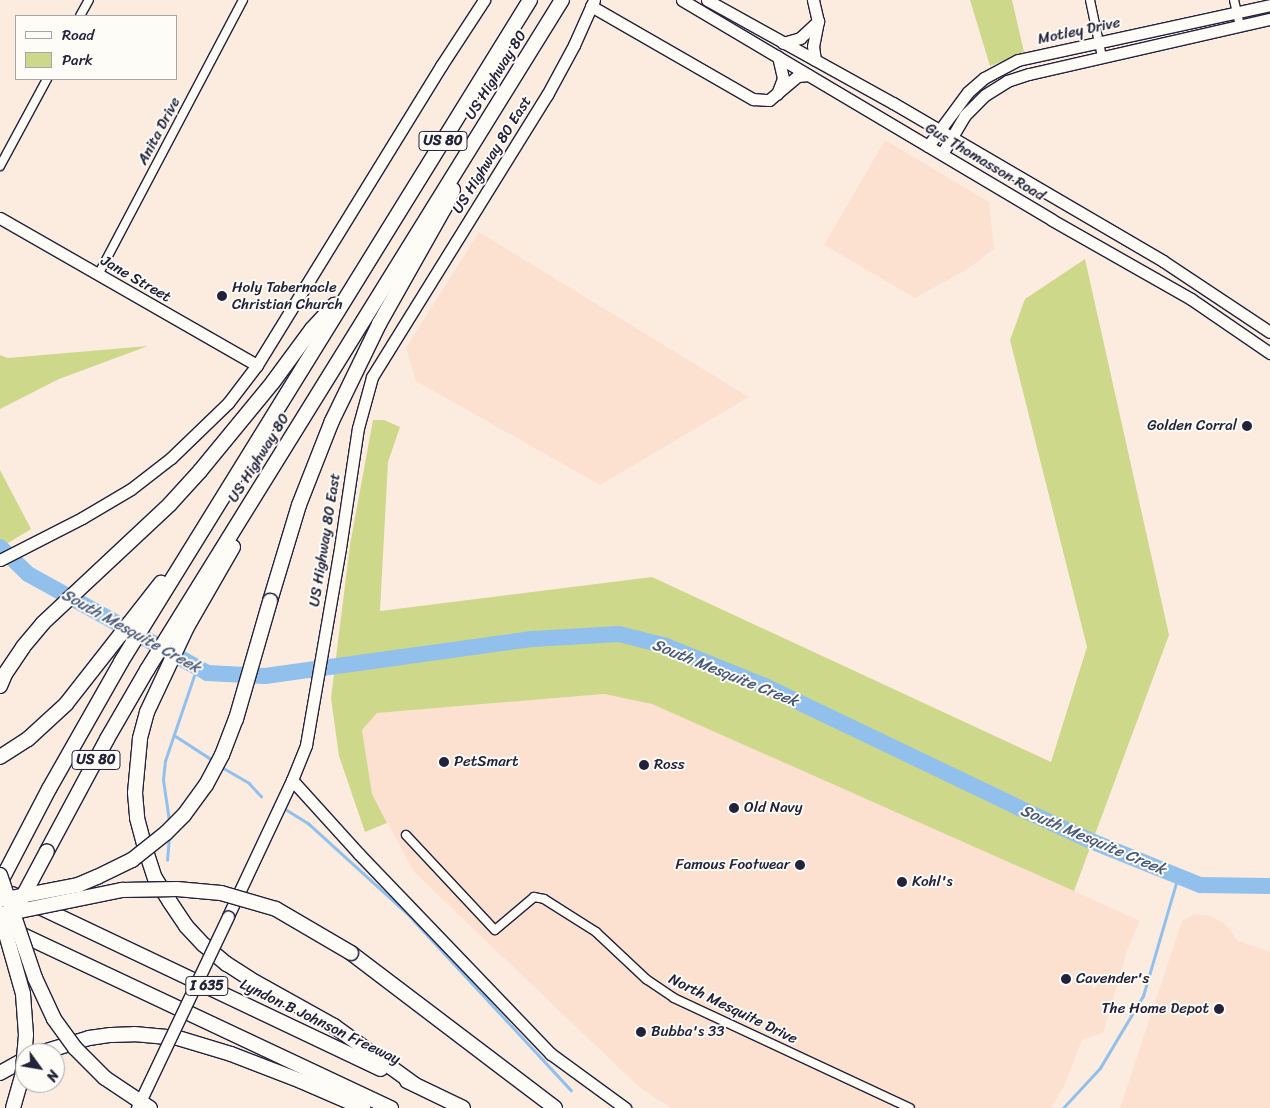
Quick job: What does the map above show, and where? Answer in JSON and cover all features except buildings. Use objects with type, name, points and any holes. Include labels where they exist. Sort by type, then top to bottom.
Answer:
[{"type":"highway","name":"US Highway 80","points":[[150,604],[192,547],[530,0]]},
{"type":"highway","name":"US Highway 80","points":[[182,624],[231,552],[256,494],[562,0]]},
{"type":"highway","points":[[0,900],[52,891],[97,877],[132,860],[166,833],[184,815],[206,785],[222,755],[236,719],[299,506],[332,421],[379,324],[445,206],[470,148]]},
{"type":"highway","points":[[0,686],[5,674],[23,647],[42,623],[170,504],[200,471],[273,382],[312,329],[355,282]]},
{"type":"highway","points":[[0,757],[28,740],[48,723],[150,604]]},
{"type":"highway","name":"US 80","points":[[0,883],[121,662],[150,604]]},
{"type":"highway","points":[[182,624],[140,739],[135,793],[137,818],[155,878],[192,932],[227,964],[334,1026],[414,1084]]},
{"type":"highway","name":"US 80","points":[[0,941],[107,739],[147,670],[182,624]]},
{"type":"highway","points":[[0,875],[35,978],[54,1018],[75,1048],[105,1078],[150,1108]]},
{"type":"highway","name":"Lyndon B Johnson Freeway","points":[[0,888],[464,1108]]},
{"type":"highway","points":[[14,1108],[23,1074],[26,1035],[24,1002],[15,959],[0,914],[122,890],[177,889],[221,893],[276,909],[350,954],[555,1108]]},
{"type":"highway","name":"I 635","points":[[0,925],[391,1108]]},
{"type":"highway","points":[[65,1045],[89,1038],[111,1035],[178,1038],[248,1061],[363,1108]]},
{"type":"highway","points":[[0,1073],[15,1065]]},
{"type":"main road","points":[[0,560],[107,504],[159,468],[209,423],[257,365],[441,66],[484,0]]},
{"type":"main road","name":"Gus Thomasson Road","points":[[682,0],[1052,220],[1191,299],[1270,353]]},
{"type":"main road","name":"Gus Thomasson Road","points":[[707,0],[952,137],[1200,284],[1270,332]]},
{"type":"main road","points":[[813,0],[818,21],[813,46],[815,60]]},
{"type":"main road","points":[[593,3],[753,99],[769,100],[798,76],[808,75]]},
{"type":"main road","name":"US Highway 80 East","points":[[138,1108],[292,780],[306,745],[358,428],[372,377],[547,95],[574,45],[593,3]]},
{"type":"main road","name":"Motley Drive","points":[[928,146],[961,99],[997,70],[1018,60],[1270,5]]},
{"type":"main road","name":"Motley Drive","points":[[942,154],[965,115],[984,95],[1007,82],[1029,74],[1270,19]]},
{"type":"main road","points":[[783,43],[800,38],[818,21]]},
{"type":"main road","points":[[776,96],[783,78],[778,57]]},
{"type":"main road","points":[[833,89],[847,78]]},
{"type":"main road","points":[[844,95],[847,78]]},
{"type":"main road","points":[[976,85],[984,95]]},
{"type":"main road","name":"Jane Street","points":[[0,218],[257,365]]},
{"type":"main road","points":[[1191,299],[1200,284]]},
{"type":"main road","points":[[292,780],[359,854],[551,1054],[625,1108]]},
{"type":"street","points":[[81,15],[89,0]]},
{"type":"street","name":"Anita Drive","points":[[98,275],[243,0]]},
{"type":"street","points":[[1090,0],[1102,57]]},
{"type":"street","points":[[1234,0],[1240,26]]},
{"type":"street","points":[[0,166],[46,80]]},
{"type":"street","name":"North Mesquite Drive","points":[[406,835],[495,930],[534,898],[544,899],[596,932],[646,979],[674,998],[910,1108]]},
{"type":"shaded area","points":[[885,140],[989,202],[994,249],[966,270],[915,298],[824,245]]},
{"type":"shaded area","points":[[479,232],[749,397],[600,485],[416,381],[406,348]]},
{"type":"shaded area","points":[[604,694],[652,704],[913,818],[1140,921],[1127,951],[1103,1033],[1082,1040],[1064,1086],[1051,1108],[671,1108],[639,1087],[414,872],[372,794],[362,730],[377,713]]},
{"type":"shaded area","points":[[1194,914],[1210,916],[1225,924],[1237,940],[1270,952],[1270,1108],[1120,1108],[1182,921]]},
{"type":"green space","points":[[970,0],[1012,0],[1024,52],[990,66]]},
{"type":"green space","points":[[1085,259],[1169,635],[1074,891],[652,704],[604,694],[377,713],[362,730],[372,794],[387,823],[365,832],[339,756],[331,698],[350,545],[373,420],[384,420],[400,427],[388,462],[380,611],[652,577],[1051,762],[1087,647],[1010,340],[1025,299]]},
{"type":"green space","points":[[148,346],[59,379],[0,409],[0,355],[8,358]]},
{"type":"green space","points":[[0,470],[31,529],[0,548]]},
{"type":"waterway","name":"South Mesquite Creek","points":[[0,547],[28,574],[207,673],[265,676],[533,639],[619,634],[666,646],[765,686],[1091,841],[1200,885],[1270,886]]},
{"type":"waterway","points":[[169,821],[163,780],[165,761],[197,667]]},
{"type":"waterway","points":[[174,735],[214,761]]},
{"type":"waterway","points":[[220,766],[249,783],[261,796]]},
{"type":"waterway","points":[[287,810],[308,823],[408,914],[571,1090]]},
{"type":"waterway","points":[[167,860],[169,837]]},
{"type":"waterway","points":[[1063,1108],[1100,1068],[1143,996],[1178,876]]},
{"type":"place","name":"Holy Tabernacle Christian Church","points":[[222,296]]},
{"type":"place","name":"Golden Corral","points":[[1247,426]]},
{"type":"place","name":"PetSmart","points":[[444,762]]},
{"type":"place","name":"Ross","points":[[644,765]]},
{"type":"place","name":"Old Navy","points":[[734,808]]},
{"type":"place","name":"Famous Footwear","points":[[800,865]]},
{"type":"place","name":"Kohl's","points":[[902,882]]},
{"type":"place","name":"Cavender's","points":[[1066,979]]},
{"type":"place","name":"The Home Depot","points":[[1219,1009]]},
{"type":"place","name":"Bubba's 33","points":[[641,1032]]}]
